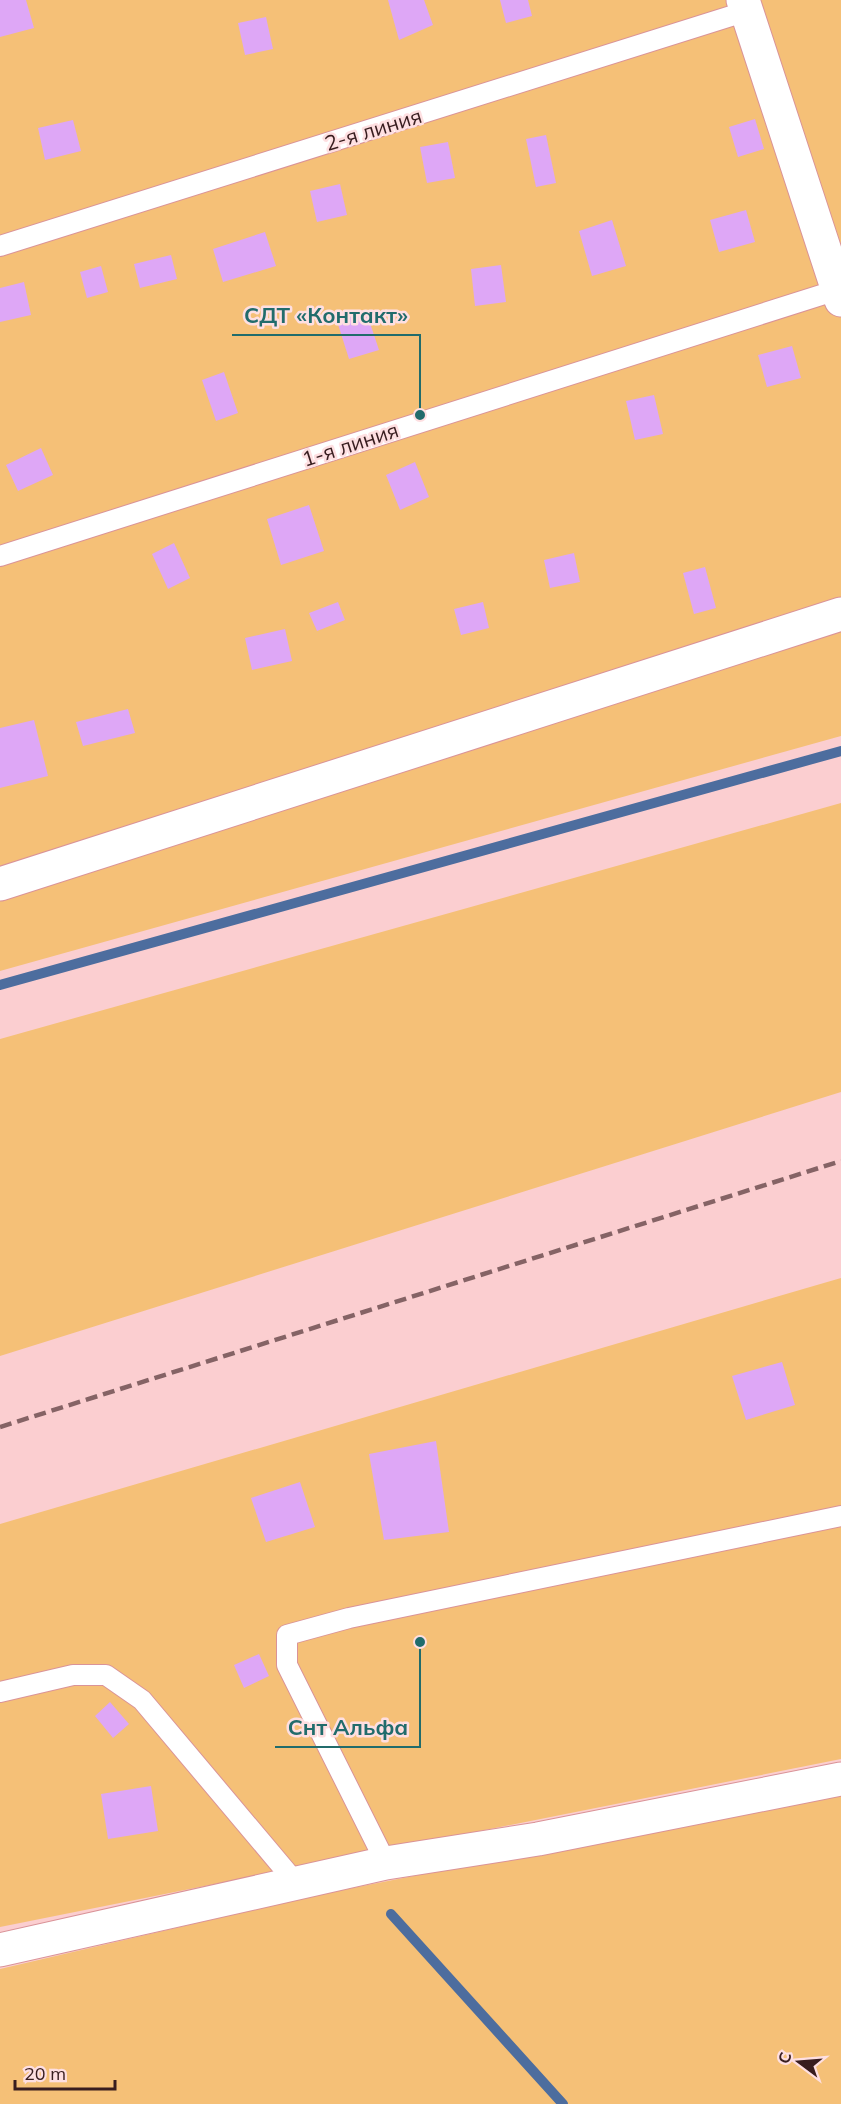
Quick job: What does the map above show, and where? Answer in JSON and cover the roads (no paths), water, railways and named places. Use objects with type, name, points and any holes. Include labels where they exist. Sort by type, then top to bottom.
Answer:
[{"type":"street","points":[[745,6],[839,295]]},
{"type":"street","points":[[0,884],[841,614]]},
{"type":"street","points":[[0,1950],[386,1863],[538,1839],[841,1779]]},
{"type":"lane","name":"2-я линия","points":[[0,246],[745,6]]},
{"type":"lane","name":"1-я линия","points":[[0,556],[839,295]]},
{"type":"lane","points":[[386,1863],[287,1665],[287,1635],[361,1616],[841,1516]]},
{"type":"lane","points":[[0,1692],[73,1675],[106,1675],[141,1700],[296,1883]]},
{"type":"waterway","points":[[0,985],[841,751]]},
{"type":"waterway","points":[[391,1914],[563,2104]]},
{"type":"railway","points":[[0,1427],[841,1161]]},
{"type":"place","name":"СДТ «Контакт»","points":[[420,415]]},
{"type":"place","name":"Снт Альфа","points":[[420,1642]]}]
